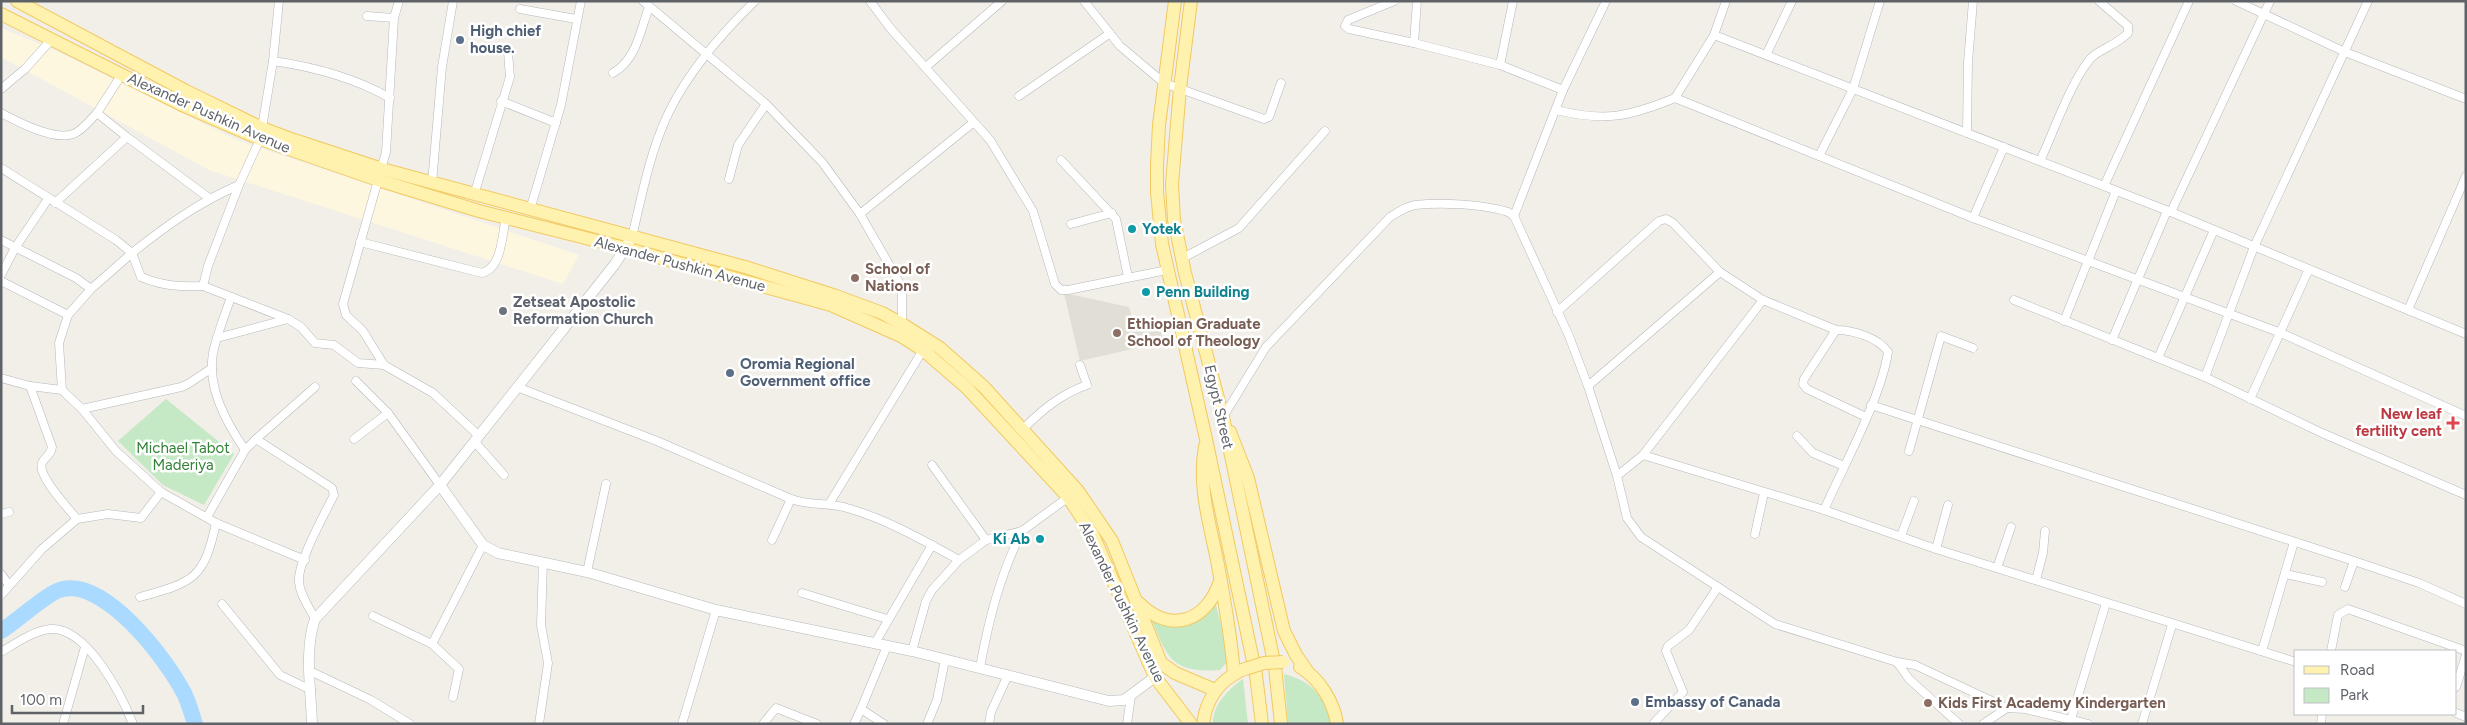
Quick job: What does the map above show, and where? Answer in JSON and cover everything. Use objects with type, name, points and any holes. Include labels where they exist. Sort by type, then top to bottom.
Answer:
[{"type":"main road","name":"Alexander Pushkin Avenue","points":[[17,1],[33,5],[261,134]]},
{"type":"main road","name":"Egypt Street","points":[[1175,1],[1159,125],[1156,192],[1162,244],[1256,675],[1262,724]]},
{"type":"main road","name":"Egypt Street","points":[[1191,1],[1180,88],[1172,184],[1174,220],[1223,419],[1275,667],[1281,724]]},
{"type":"main road","name":"Alexander Pushkin Avenue","points":[[1,14],[180,104],[261,134],[380,174],[479,211],[625,248],[831,306],[885,328],[923,350],[971,383],[1023,429],[1112,542],[1161,663],[1175,673],[1215,690]]},
{"type":"main road","name":"Alexander Pushkin Avenue","points":[[380,174],[432,183],[745,267],[882,313],[940,348],[1073,494],[1155,677],[1191,724]]},
{"type":"main road","points":[[479,196],[479,211]]},
{"type":"main road","points":[[1223,419],[1234,439],[1248,478],[1284,631],[1296,656],[1330,700],[1339,723]]},
{"type":"main road","points":[[1206,439],[1202,461],[1203,493],[1231,643],[1239,671]]},
{"type":"main road","points":[[1137,601],[1155,616],[1172,621],[1189,618],[1198,614],[1208,605],[1220,580]]},
{"type":"main road","points":[[1203,724],[1204,714],[1215,690],[1223,681],[1239,671],[1264,663],[1284,662],[1293,663],[1307,671]]},
{"type":"street","points":[[203,286],[208,266],[261,134],[273,61],[279,1]]},
{"type":"street","points":[[384,365],[363,331],[343,310],[343,304],[386,152],[394,18],[399,1]]},
{"type":"street","points":[[530,210],[556,123],[581,1]]},
{"type":"street","points":[[312,724],[311,630],[315,618],[440,485],[615,264],[632,237],[649,168],[666,119],[681,91],[731,24],[756,1]]},
{"type":"street","points":[[870,1],[891,29],[927,66],[990,140],[1033,211],[1055,284],[1061,290],[1167,270]]},
{"type":"street","points":[[927,66],[1002,1]]},
{"type":"street","points":[[1084,1],[1109,34],[1164,83],[1264,119],[1269,117],[1281,83]]},
{"type":"street","points":[[1394,1],[1348,20],[1345,26],[1349,29],[1414,43],[1500,66],[1563,90]]},
{"type":"street","points":[[1414,43],[1416,1]]},
{"type":"street","points":[[1500,66],[1513,1]]},
{"type":"street","points":[[1514,216],[1563,90],[1606,1]]},
{"type":"street","points":[[1556,110],[1585,117],[1623,116],[1675,98],[1714,35],[1726,1]]},
{"type":"street","points":[[1766,55],[1792,1]]},
{"type":"street","points":[[1819,156],[1853,89],[1880,1]]},
{"type":"street","points":[[1967,133],[1968,70],[1973,1]]},
{"type":"street","points":[[2040,161],[2081,72],[2091,57],[2121,41],[2128,33],[2128,26],[2099,1]]},
{"type":"street","points":[[2104,186],[2189,1]]},
{"type":"street","points":[[2236,1],[2264,16],[2345,52],[2466,99]]},
{"type":"street","points":[[2112,340],[2169,211],[2270,1]]},
{"type":"street","points":[[2205,377],[2254,247],[2368,1]]},
{"type":"street","points":[[432,183],[442,67],[452,2]]},
{"type":"street","points":[[613,73],[625,66],[633,54],[646,4],[766,104],[822,162],[860,214],[902,287],[902,324]]},
{"type":"street","points":[[520,8],[576,20]]},
{"type":"street","points":[[367,16],[394,18]]},
{"type":"street","points":[[1019,96],[1109,34]]},
{"type":"street","points":[[1714,35],[2169,211],[2466,334]]},
{"type":"street","points":[[1,89],[25,69],[51,40]]},
{"type":"street","points":[[479,196],[501,101],[510,77],[508,52]]},
{"type":"street","points":[[273,61],[302,65],[350,78],[390,98]]},
{"type":"street","points":[[1,113],[38,131],[64,136],[77,132],[97,114],[122,74]]},
{"type":"street","points":[[1675,98],[1973,218],[2090,259],[2281,333],[2466,416]]},
{"type":"street","points":[[501,101],[556,123]]},
{"type":"street","points":[[729,178],[738,145],[766,104]]},
{"type":"street","points":[[97,114],[209,198]]},
{"type":"street","points":[[860,214],[974,122]]},
{"type":"street","points":[[1182,258],[1239,228],[1325,131]]},
{"type":"street","points":[[1,275],[15,248],[51,201],[127,137]]},
{"type":"street","points":[[1973,218],[2004,147]]},
{"type":"street","points":[[1061,160],[1112,213],[1120,234],[1128,277]]},
{"type":"street","points":[[1,168],[116,240],[132,253],[141,277],[173,287],[203,286],[288,319],[301,327],[315,343],[334,345],[358,364],[384,365],[433,393],[476,438],[504,475]]},
{"type":"street","points":[[2408,310],[2466,176]]},
{"type":"street","points":[[62,390],[59,343],[68,315],[91,289],[166,225],[209,198],[239,185]]},
{"type":"street","points":[[2064,321],[2116,191]]},
{"type":"street","points":[[1223,419],[1266,347],[1390,217],[1403,208],[1415,205],[1447,205],[1500,209],[1514,216],[1557,312],[1588,386],[1617,476],[1627,518],[1640,537],[1775,624],[1897,662],[1915,665],[2007,708],[2026,709],[2088,724]]},
{"type":"street","points":[[1071,224],[1112,213]]},
{"type":"street","points":[[360,242],[482,274],[490,272],[494,267],[500,249],[506,217]]},
{"type":"street","points":[[1557,312],[1659,221],[1666,219],[1673,223],[1720,272],[1763,300],[1836,330],[1846,330],[1868,337],[1888,352],[1871,405],[1824,510]]},
{"type":"street","points":[[2158,358],[2214,230]]},
{"type":"street","points":[[1,240],[76,278],[91,289]]},
{"type":"street","points":[[2250,399],[2309,269]]},
{"type":"street","points":[[1588,386],[1720,272]]},
{"type":"street","points":[[1,280],[68,315]]},
{"type":"street","points":[[231,297],[217,338],[212,368],[222,414],[245,450]]},
{"type":"street","points":[[1617,476],[1643,455],[1763,300]]},
{"type":"street","points":[[2014,300],[2205,377],[2250,399],[2466,495]]},
{"type":"street","points":[[217,338],[288,319]]},
{"type":"street","points":[[1836,330],[1804,378],[1803,384],[1807,388],[1866,417]]},
{"type":"street","points":[[1909,451],[1916,419],[1941,336],[1973,348]]},
{"type":"street","points":[[829,504],[923,350]]},
{"type":"street","points":[[1023,429],[1038,414],[1066,392],[1087,385],[1080,365]]},
{"type":"street","points":[[82,409],[180,387],[188,384],[212,368]]},
{"type":"street","points":[[1,378],[30,386],[62,390],[82,409],[116,451],[161,492],[216,523],[305,560]]},
{"type":"street","points":[[356,381],[388,413],[483,545],[498,553],[587,572],[716,610],[912,651],[1109,701],[1118,701],[1131,696],[1155,677]]},
{"type":"street","points":[[30,386],[52,447],[50,454],[42,462],[41,470],[52,489],[77,519]]},
{"type":"street","points":[[207,517],[245,450],[315,387]]},
{"type":"street","points":[[517,387],[657,442],[791,499],[806,504],[829,504],[868,514],[959,560]]},
{"type":"street","points":[[1871,405],[2354,561],[2419,583],[2466,604]]},
{"type":"street","points":[[354,439],[388,413]]},
{"type":"street","points":[[1797,436],[1813,453],[1844,466]]},
{"type":"street","points":[[256,439],[334,490],[334,495],[320,523],[300,574],[300,587],[315,618]]},
{"type":"street","points":[[1643,455],[1824,510],[2172,625],[2294,661]]},
{"type":"street","points":[[932,465],[986,540]]},
{"type":"street","points":[[587,572],[606,484]]},
{"type":"street","points":[[1,594],[42,549],[77,519],[108,514],[141,518],[161,492]]},
{"type":"street","points":[[1755,534],[1764,493]]},
{"type":"street","points":[[912,651],[926,601],[932,590],[959,560],[986,540],[1022,531],[1073,494]]},
{"type":"street","points":[[772,540],[791,499]]},
{"type":"street","points":[[1901,536],[1914,501]]},
{"type":"street","points":[[1936,548],[1948,505]]},
{"type":"street","points":[[140,596],[186,582],[207,559],[216,523]]},
{"type":"street","points":[[1997,568],[2011,527]]},
{"type":"street","points":[[980,667],[990,613],[1006,562],[1022,531]]},
{"type":"street","points":[[2036,580],[2043,553],[2045,531]]},
{"type":"street","points":[[2262,652],[2294,542]]},
{"type":"street","points":[[432,644],[483,545]]},
{"type":"street","points":[[874,643],[932,545]]},
{"type":"street","points":[[2345,587],[2354,561]]},
{"type":"street","points":[[539,724],[548,664],[541,625],[543,562]]},
{"type":"street","points":[[1,574],[9,584]]},
{"type":"street","points":[[2284,574],[2322,582]]},
{"type":"street","points":[[1653,724],[1683,692],[1666,650],[1668,646],[1689,630],[1718,587]]},
{"type":"street","points":[[802,593],[887,619]]},
{"type":"street","points":[[2071,719],[2106,603]]},
{"type":"street","points":[[222,604],[280,675],[311,690]]},
{"type":"street","points":[[2330,650],[2338,615],[2348,609],[2466,651]]},
{"type":"street","points":[[684,723],[716,610]]},
{"type":"street","points":[[373,616],[432,644],[459,669],[453,697]]},
{"type":"street","points":[[2142,724],[2172,625]]},
{"type":"street","points":[[1,652],[33,634],[51,629],[65,631],[100,662],[134,724]]},
{"type":"street","points":[[854,724],[887,646]]},
{"type":"street","points":[[63,724],[85,647]]},
{"type":"street","points":[[2457,684],[2466,655]]},
{"type":"street","points":[[927,724],[937,700],[945,660]]},
{"type":"street","points":[[1897,662],[1909,679],[1959,724]]},
{"type":"street","points":[[310,671],[371,700],[410,724]]},
{"type":"street","points":[[989,724],[991,712],[1008,675]]},
{"type":"street","points":[[1127,724],[1131,696]]},
{"type":"street","points":[[762,724],[776,708],[817,724]]},
{"type":"street","points":[[1982,724],[2007,708]]},
{"type":"street","points":[[861,709],[884,724]]},
{"type":"shaded area","points":[[1,28],[56,51],[239,141],[579,255],[563,284],[209,170],[1,57]]},
{"type":"shaded area","name":"Ethiopian Graduate School of Theology","points":[[1064,293],[1129,307],[1134,324],[1158,319],[1163,342],[1080,361]]},
{"type":"green space","name":"Michael Tabot Maderiya","points":[[166,399],[234,454],[204,505],[163,485],[118,441]]},
{"type":"green space","points":[[1215,601],[1226,645],[1227,662],[1220,670],[1191,669],[1182,666],[1168,654],[1151,619],[1162,624]]},
{"type":"green space","points":[[1284,674],[1302,681],[1315,691],[1324,705],[1331,724],[1288,724]]},
{"type":"green space","points":[[1243,679],[1248,724],[1213,724],[1215,710],[1222,698]]},
{"type":"waterway","points":[[1,631],[57,591],[75,589],[94,594],[132,623],[149,642],[185,695],[195,724]]},
{"type":"place","name":"High chief house.","points":[[460,40]]},
{"type":"place","name":"Yotek","points":[[1132,229]]},
{"type":"place","name":"School of Nations","points":[[855,278]]},
{"type":"place","name":"Penn Building","points":[[1146,292]]},
{"type":"place","name":"Zetseat Apostolic Reformation Church","points":[[503,311]]},
{"type":"place","name":"Ethiopian Graduate School of Theology","points":[[1117,333]]},
{"type":"place","name":"Oromia Regional Government office","points":[[730,373]]},
{"type":"place","name":"New leaf fertility cent","points":[[2453,423]]},
{"type":"place","name":"Ki Ab","points":[[1040,539]]},
{"type":"place","name":"Embassy of Canada","points":[[1635,702]]},
{"type":"place","name":"Kids First Academy Kindergarten","points":[[1928,703]]}]
